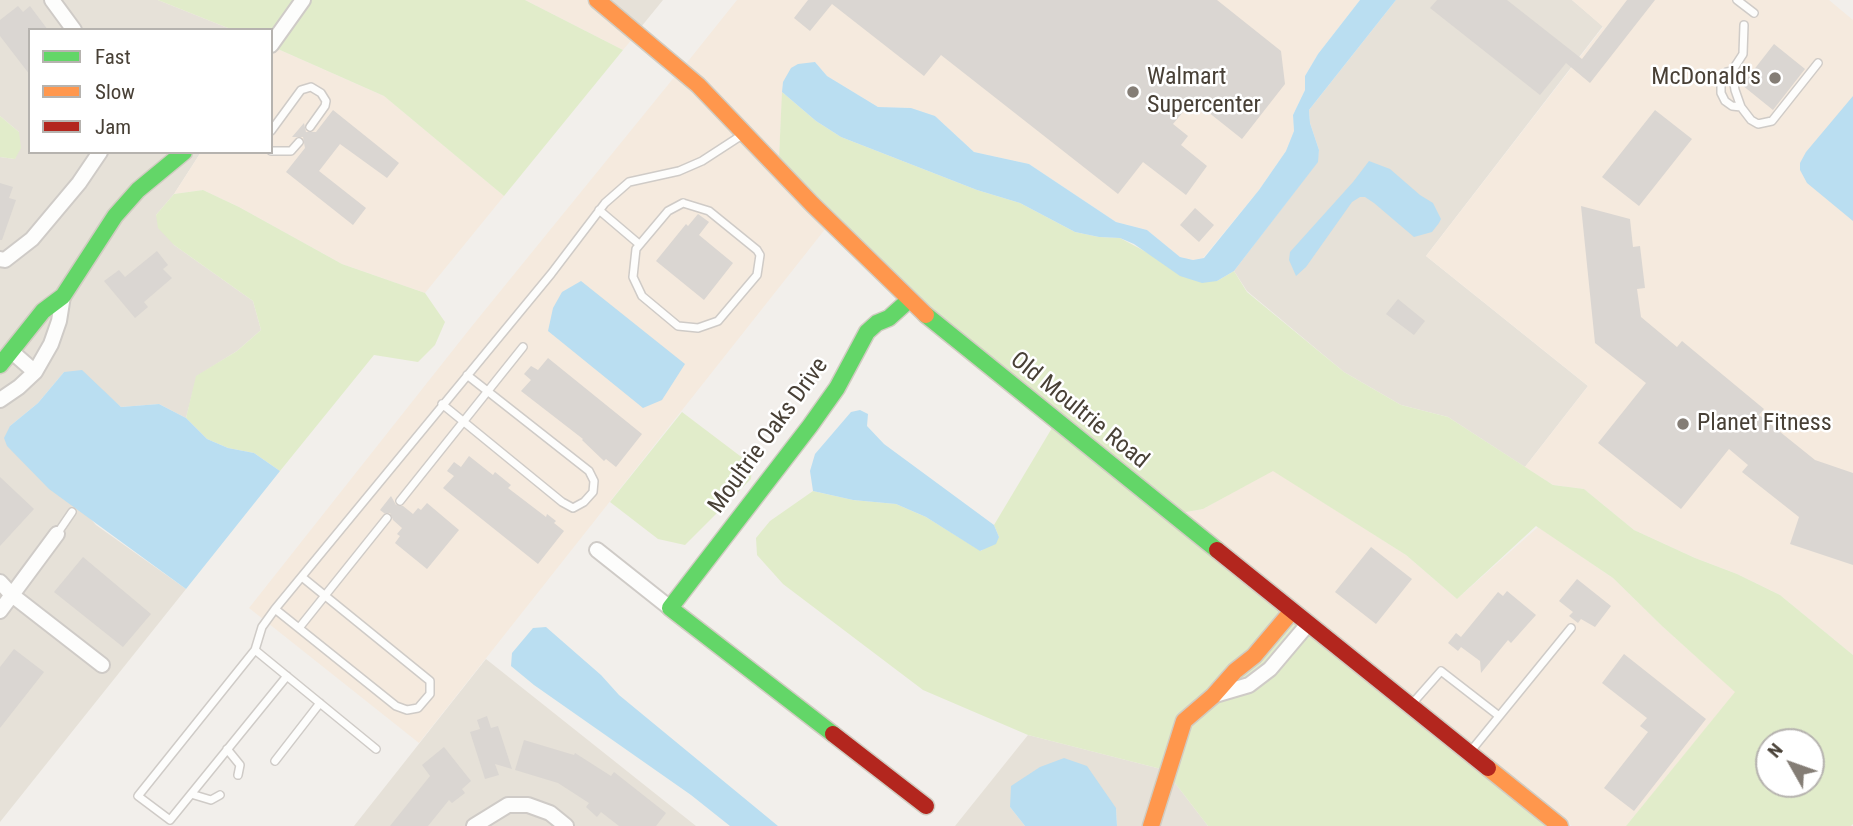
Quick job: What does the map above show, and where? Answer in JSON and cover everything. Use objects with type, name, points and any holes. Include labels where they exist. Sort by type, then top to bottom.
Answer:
[{"type":"street","points":[[52,0],[73,28]]},
{"type":"street","points":[[273,42],[303,0]]},
{"type":"street","name":"Old Moultrie Road","points":[[597,0],[688,76],[909,300],[976,358],[1558,825]]},
{"type":"street","points":[[0,276],[3,259],[32,239],[79,183],[99,154]]},
{"type":"street","points":[[0,365],[43,311],[62,296],[115,216],[138,190],[182,154]]},
{"type":"street","points":[[0,400],[35,372],[51,344],[59,321],[62,296]]},
{"type":"street","name":"Moultrie Oaks Drive","points":[[670,608],[824,407],[867,332],[877,323],[889,318],[909,300]]},
{"type":"street","points":[[11,351],[35,372]]},
{"type":"street","points":[[0,611],[57,534]]},
{"type":"street","points":[[597,550],[926,806]]},
{"type":"street","points":[[0,582],[12,595],[102,666]]},
{"type":"street","points":[[1151,826],[1184,721],[1254,656],[1292,611]]},
{"type":"street","points":[[1213,696],[1249,685],[1270,669],[1308,624]]},
{"type":"street","points":[[474,826],[508,805],[528,805],[550,813],[566,826]]},
{"type":"lane","points":[[1737,0],[1754,13]]},
{"type":"lane","points":[[1741,107],[1732,106],[1721,93],[1721,83],[1743,54],[1744,25]]},
{"type":"lane","points":[[1732,71],[1741,107],[1751,120],[1758,124],[1772,121],[1818,63]]},
{"type":"lane","points":[[273,128],[301,90],[311,87],[321,93],[326,101],[310,127]]},
{"type":"lane","points":[[287,676],[170,820],[138,796],[255,650],[262,627],[275,609],[618,190],[629,182],[679,171],[702,161],[745,133]]},
{"type":"lane","points":[[273,151],[291,151],[299,142]]},
{"type":"lane","points":[[683,203],[709,211],[757,250],[761,264],[757,275],[718,321],[698,328],[687,328],[678,326],[642,296],[637,288],[633,262],[635,249],[639,244],[668,211],[683,203]]},
{"type":"lane","points":[[599,211],[639,244]]},
{"type":"lane","points":[[400,501],[523,347]]},
{"type":"lane","points":[[442,404],[562,502],[573,508],[584,502],[593,492],[594,481],[589,471],[467,374]]},
{"type":"lane","points":[[57,534],[72,512]]},
{"type":"lane","points":[[299,628],[387,518]]},
{"type":"lane","points":[[275,609],[396,706],[407,710],[418,708],[430,694],[430,681],[302,577]]},
{"type":"lane","points":[[1469,753],[1571,628]]},
{"type":"lane","points":[[255,650],[376,749]]},
{"type":"lane","points":[[1410,706],[1441,671],[1499,716]]},
{"type":"lane","points":[[275,761],[320,703]]},
{"type":"lane","points":[[227,750],[240,765],[238,775]]},
{"type":"lane","points":[[191,793],[212,800],[220,795]]},
{"type":"shaded area","points":[[0,0],[158,0],[228,28],[28,28],[28,154],[200,154],[174,194],[156,215],[174,245],[253,301],[261,330],[237,351],[197,376],[186,418],[159,404],[121,407],[106,394],[64,372],[38,403],[10,426],[96,525],[186,589],[0,822],[0,157],[15,159],[19,132],[0,116]]},
{"type":"shaded area","points":[[525,0],[586,0],[633,38],[623,50]]},
{"type":"shaded area","points":[[608,0],[663,0],[641,27]]},
{"type":"shaded area","points":[[737,0],[1360,0],[1318,54],[1305,76],[1305,90],[1293,115],[1294,131],[1286,151],[1259,190],[1203,258],[1193,260],[1180,257],[1147,230],[1116,222],[1029,164],[974,152],[935,116],[911,108],[878,107],[827,76],[815,62],[783,82],[779,158],[685,65]]},
{"type":"shaded area","points":[[1396,0],[1572,0],[1603,26],[1426,256],[1588,386],[1525,467],[1448,417],[1401,405],[1344,372],[1247,291],[1234,271],[1317,162],[1319,150],[1310,123],[1309,110]]},
{"type":"shaded area","points":[[1572,0],[1829,0],[1853,20],[1853,655],[1780,595],[1634,530],[1584,489],[1553,485],[1525,467],[1588,386],[1426,256],[1603,27]]},
{"type":"shaded area","points":[[273,47],[384,96],[504,196],[425,293],[342,264],[203,190],[174,194],[200,154],[273,154]]},
{"type":"shaded area","points":[[676,75],[826,228],[419,743],[249,608],[472,326]]},
{"type":"shaded area","points":[[1273,470],[1406,555],[1457,599],[1538,527],[1613,578],[1736,692],[1626,826],[1572,826],[1181,513],[1203,509]]},
{"type":"shaded area","points":[[486,659],[696,826],[354,826]]},
{"type":"shaded area","points":[[1028,735],[1165,770],[1208,826],[1117,826],[1116,808],[1010,807],[1025,826],[955,826]]},
{"type":"green space","points":[[158,0],[525,0],[623,50],[504,196],[384,96],[273,47],[273,28],[228,28]]},
{"type":"green space","points":[[782,92],[816,121],[841,137],[977,190],[1020,203],[1075,232],[1120,238],[1150,254],[1217,281],[1234,271],[1247,292],[1344,372],[1401,405],[1448,417],[1553,485],[1584,489],[1634,530],[1780,595],[1853,655],[1853,824],[1626,826],[1735,692],[1613,578],[1536,526],[1457,599],[1406,555],[1273,471],[1203,509],[1181,513],[935,314],[779,158]]},
{"type":"green space","points":[[0,116],[19,132],[21,148],[15,159],[0,157]]},
{"type":"green space","points":[[203,190],[342,264],[425,293],[445,322],[435,345],[418,362],[374,355],[280,471],[254,453],[228,448],[207,439],[186,418],[196,376],[237,351],[261,330],[253,301],[174,245],[158,228],[156,215],[174,194]]},
{"type":"green space","points":[[682,412],[752,465],[751,479],[685,545],[658,539],[610,502]]},
{"type":"green space","points":[[1052,428],[1549,826],[1208,826],[1165,770],[1028,735],[923,690],[783,584],[757,555],[756,538],[770,521],[813,491],[853,500],[896,504],[926,517],[981,551],[999,537],[994,525]]},
{"type":"water","points":[[1360,0],[1396,0],[1309,110],[1310,123],[1319,150],[1318,162],[1234,271],[1217,281],[1202,283],[1180,276],[1134,244],[1120,238],[1075,232],[1020,203],[977,190],[841,137],[816,121],[782,92],[783,82],[791,68],[798,64],[815,62],[827,76],[878,107],[911,108],[935,116],[974,152],[1029,164],[1116,222],[1147,230],[1180,257],[1193,260],[1204,258],[1259,190],[1286,151],[1294,131],[1293,115],[1305,90],[1305,76],[1318,54]]},
{"type":"water","points":[[1853,96],[1853,221],[1807,183],[1800,170],[1800,163],[1806,152]]},
{"type":"water","points":[[1369,161],[1390,169],[1433,203],[1441,219],[1439,223],[1432,232],[1414,237],[1374,203],[1360,197],[1352,202],[1306,267],[1296,276],[1289,260],[1290,252]]},
{"type":"water","points":[[581,281],[685,364],[662,400],[643,408],[548,331],[553,308],[562,292]]},
{"type":"water","points":[[82,370],[121,407],[159,404],[186,418],[207,439],[228,448],[254,453],[280,471],[186,589],[49,489],[7,446],[4,438],[10,426],[38,403],[64,372]]},
{"type":"water","points":[[860,410],[868,414],[867,426],[884,444],[994,525],[999,537],[996,544],[980,551],[926,517],[896,504],[853,500],[813,491],[810,471],[815,454],[851,412]]},
{"type":"water","points":[[546,627],[601,675],[619,695],[778,826],[730,826],[511,666],[512,653],[533,628]]},
{"type":"water","points":[[1064,758],[1087,766],[1116,808],[1117,826],[1025,826],[1010,807],[1011,786],[1040,767]]},
{"type":"building","name":"Walmart Supercenter","points":[[808,0],[1217,0],[1281,51],[1285,84],[1242,139],[1193,100],[1173,124],[1188,136],[1181,145],[1207,166],[1186,195],[1143,162],[1118,194],[941,55],[924,76],[832,4],[810,31],[794,18]]},
{"type":"building","points":[[1437,0],[1507,0],[1582,59],[1627,0],[1655,0],[1590,83],[1566,63],[1540,95],[1430,8]]},
{"type":"building","points":[[18,6],[23,12],[30,6],[46,28],[28,28],[28,72],[0,36],[0,20]]},
{"type":"building","name":"McDonald's","points":[[1774,44],[1805,69],[1773,110],[1742,85]]},
{"type":"building","points":[[333,110],[399,163],[387,178],[340,144],[319,171],[366,208],[353,225],[286,172],[305,148],[303,137],[292,137],[304,123],[306,132],[316,132]]},
{"type":"building","points":[[1655,110],[1692,139],[1639,206],[1602,177]]},
{"type":"building","points":[[0,183],[13,187],[9,198],[16,200],[2,240],[0,240]]},
{"type":"building","points":[[1581,206],[1630,219],[1633,247],[1640,246],[1645,288],[1637,289],[1641,317],[1677,347],[1682,341],[1764,409],[1759,415],[1815,460],[1853,473],[1853,565],[1790,544],[1799,517],[1742,472],[1748,465],[1729,449],[1681,509],[1598,443],[1646,383],[1595,343]]},
{"type":"building","points":[[1195,208],[1214,225],[1199,242],[1180,225]]},
{"type":"building","points":[[698,214],[709,222],[699,235],[733,263],[704,300],[656,261],[686,224],[688,226]]},
{"type":"building","points":[[157,251],[168,265],[163,269],[172,278],[144,302],[148,307],[135,318],[104,281],[119,270],[125,277]]},
{"type":"building","points":[[1398,299],[1425,321],[1414,335],[1386,314]]},
{"type":"building","points":[[548,358],[642,434],[616,467],[606,459],[604,461],[583,439],[521,391],[531,380],[524,374],[531,366],[538,370]]},
{"type":"building","points":[[469,456],[493,475],[495,472],[511,485],[508,488],[546,517],[547,514],[564,531],[538,564],[443,488],[454,476],[447,471],[454,462],[461,467]]},
{"type":"building","points":[[0,477],[34,509],[0,546]]},
{"type":"building","points":[[391,496],[396,505],[403,506],[413,514],[427,503],[459,530],[427,569],[395,543],[402,528],[390,513],[380,510]]},
{"type":"building","points":[[1371,547],[1412,579],[1376,624],[1335,592]]},
{"type":"building","points":[[83,557],[151,614],[123,647],[54,592]]},
{"type":"building","points":[[1577,579],[1611,606],[1595,627],[1581,619],[1578,623],[1569,616],[1573,612],[1559,601]]},
{"type":"building","points":[[1507,591],[1536,615],[1511,643],[1508,640],[1481,673],[1480,661],[1461,647],[1458,651],[1448,643],[1456,633],[1461,637],[1498,592],[1503,596]]},
{"type":"building","points":[[14,649],[44,672],[0,728],[0,667]]},
{"type":"building","points":[[1624,654],[1706,719],[1634,811],[1604,788],[1648,732],[1640,726],[1647,718],[1602,683]]},
{"type":"building","points":[[487,716],[491,728],[498,726],[512,769],[495,764],[499,775],[485,779],[470,732],[480,729],[477,720]]},
{"type":"building","points":[[524,740],[574,755],[575,753],[611,776],[614,772],[666,813],[656,826],[619,826],[601,812],[597,817],[586,807],[589,803],[558,783],[515,770]]},
{"type":"building","points":[[444,747],[471,781],[462,789],[465,793],[452,803],[449,800],[428,826],[390,826],[430,776],[422,765]]},
{"type":"traffic: fast","points":[[0,365],[43,311],[63,296],[115,216],[138,190],[182,154]]},
{"type":"traffic: fast","points":[[833,734],[670,608],[810,426],[837,388],[867,332],[877,323],[889,318],[909,300]]},
{"type":"traffic: fast","points":[[926,315],[1217,550]]},
{"type":"traffic: slow","points":[[597,0],[698,85],[812,204],[926,315]]},
{"type":"traffic: slow","points":[[1151,826],[1184,721],[1254,656],[1292,611]]},
{"type":"traffic: slow","points":[[1488,768],[1560,826]]},
{"type":"traffic: jam","points":[[1217,550],[1488,768]]},
{"type":"traffic: jam","points":[[833,734],[926,806]]},
{"type":"place","name":"McDonald's","points":[[1775,78]]},
{"type":"place","name":"Walmart Supercenter","points":[[1133,92]]},
{"type":"place","name":"Planet Fitness","points":[[1683,424]]}]
